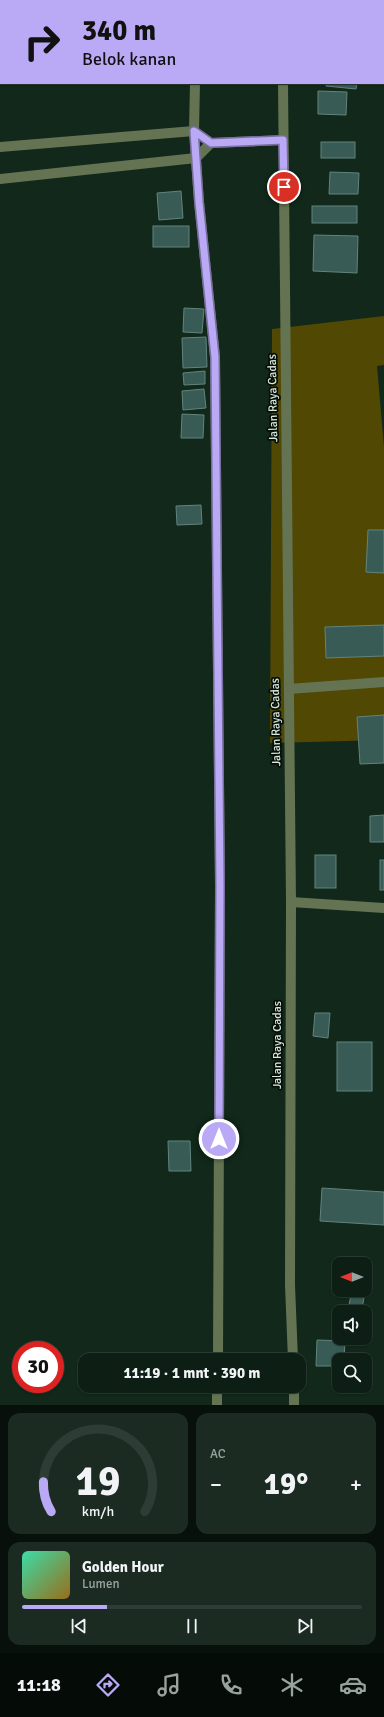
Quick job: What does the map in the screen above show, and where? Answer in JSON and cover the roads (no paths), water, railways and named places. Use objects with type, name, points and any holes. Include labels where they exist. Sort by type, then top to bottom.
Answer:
[{"type":"street","points":[[195,84],[194,131],[199,202],[215,357],[220,886],[218,1353]]},
{"type":"street","name":"Jalan Raya Cadas","points":[[283,84],[291,902],[290,1285],[293,1353]]},
{"type":"street","points":[[0,147],[194,131],[215,142],[283,140]]},
{"type":"street","points":[[0,179],[196,158],[215,142]]},
{"type":"street","points":[[289,689],[384,682]]},
{"type":"street","points":[[291,902],[384,908]]},
{"type":"street","points":[[217,1393],[217,1405]]},
{"type":"street","points":[[294,1393],[294,1405]]}]
